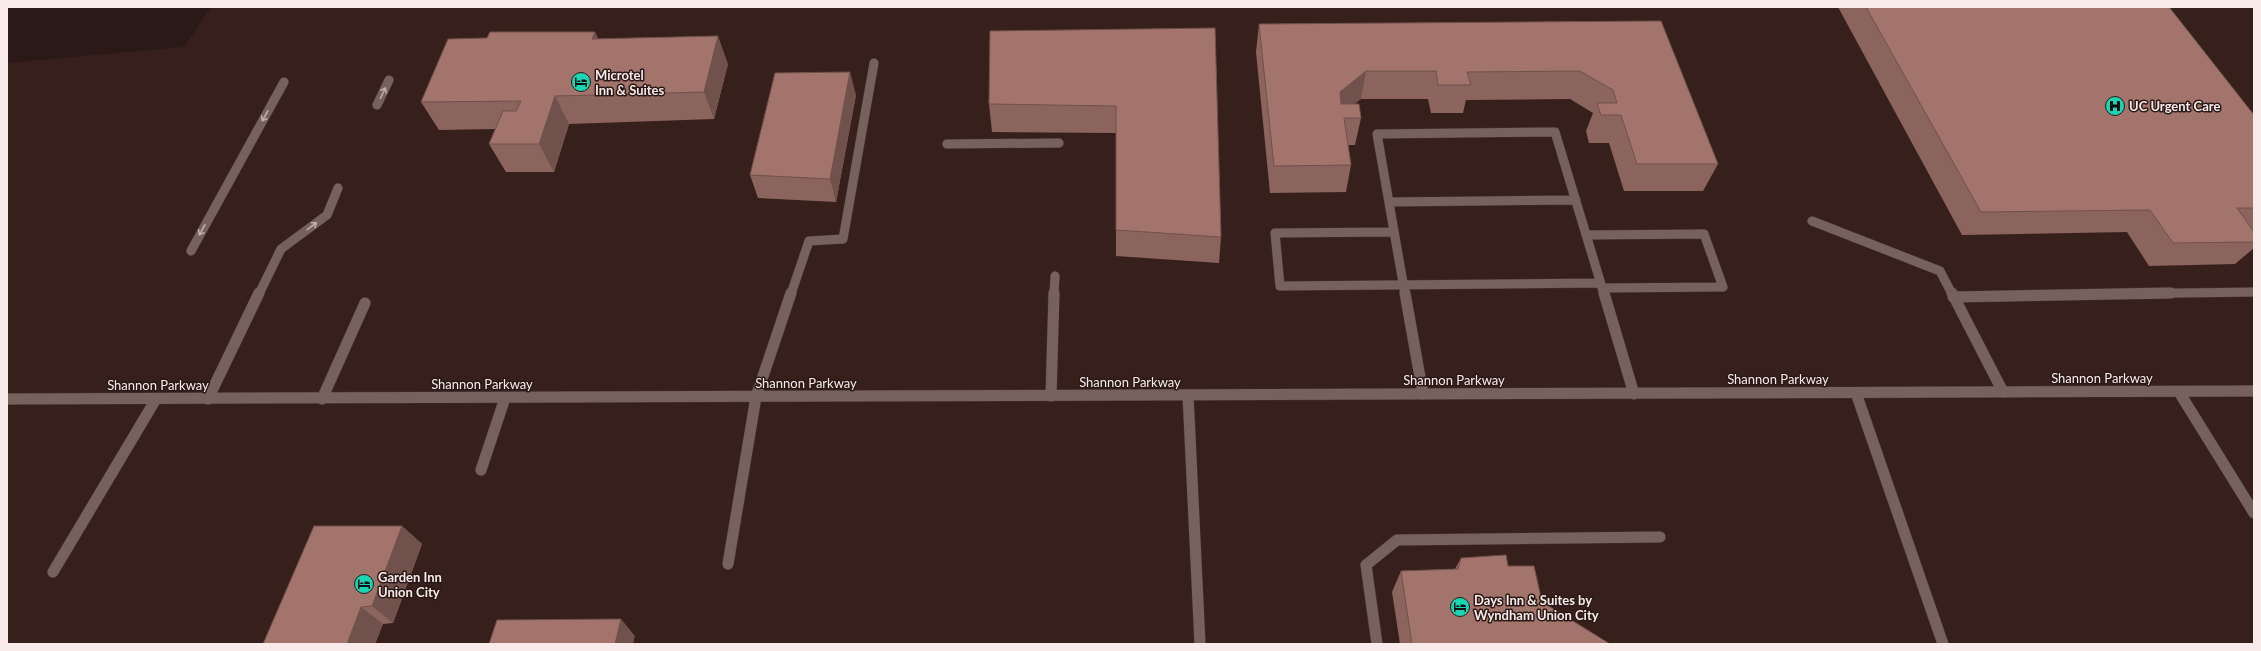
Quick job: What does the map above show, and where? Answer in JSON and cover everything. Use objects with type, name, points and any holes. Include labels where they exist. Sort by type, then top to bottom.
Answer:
[{"type":"street","points":[[728,564],[756,397],[809,241],[843,239],[874,63]]},
{"type":"street","points":[[377,105],[389,80]]},
{"type":"street","points":[[191,251],[284,82]]},
{"type":"street","points":[[1423,394],[1377,134],[1555,132],[1634,394]]},
{"type":"street","points":[[947,144],[1059,143]]},
{"type":"street","points":[[208,399],[281,249],[327,215],[338,188]]},
{"type":"street","points":[[1389,202],[1576,200]]},
{"type":"street","points":[[1812,220],[1940,270],[2003,392]]},
{"type":"street","points":[[1394,232],[1275,233],[1280,286],[1601,285],[1723,287],[1704,234],[1586,235]]},
{"type":"street","points":[[1051,396],[1055,276]]},
{"type":"street","points":[[1953,297],[2254,292]]},
{"type":"street","points":[[322,399],[365,303]]},
{"type":"street","name":"Shannon Parkway","points":[[7,399],[2254,391]]},
{"type":"street","points":[[2179,392],[2254,513]]},
{"type":"street","points":[[1856,393],[1943,644]]},
{"type":"street","points":[[1188,395],[1200,644]]},
{"type":"street","points":[[481,470],[505,398]]},
{"type":"street","points":[[53,572],[156,399]]},
{"type":"street","points":[[1377,644],[1366,565],[1397,540],[1660,537]]},
{"type":"shaded area","points":[[211,7],[2254,7],[2254,644],[7,644],[7,63],[184,47]]},
{"type":"building","points":[[1866,7],[2169,7],[2254,115],[2254,208],[2237,208],[2254,232],[2254,242],[2173,243],[2150,210],[1981,212]]},
{"type":"building","points":[[1661,21],[1718,164],[1637,164],[1621,115],[1601,115],[1597,103],[1617,103],[1613,90],[1580,71],[1467,72],[1471,85],[1438,85],[1436,71],[1366,71],[1340,92],[1341,104],[1359,104],[1361,118],[1344,118],[1351,165],[1274,166],[1259,24]]},
{"type":"building","points":[[1215,28],[1221,237],[1116,230],[1116,106],[989,104],[990,31]]},
{"type":"building","points":[[490,32],[595,32],[592,39],[718,36],[704,92],[555,96],[539,144],[489,144],[503,111],[516,111],[521,101],[421,102],[448,39],[487,38]]},
{"type":"building","points":[[850,72],[830,179],[750,175],[775,73]]},
{"type":"building","points":[[314,526],[402,526],[372,606],[361,607],[347,644],[263,644]]},
{"type":"building","name":"Days Inn & Suites by Wyndham Union City","points":[[1506,555],[1508,566],[1534,566],[1542,602],[1610,644],[1412,644],[1401,571],[1458,569],[1461,558]]},
{"type":"building","points":[[621,619],[615,644],[489,644],[497,620]]},
{"type":"place","name":"Microtel Inn & Suites","points":[[581,82]]},
{"type":"place","name":"UC Urgent Care","points":[[2115,106]]},
{"type":"place","name":"Garden Inn Union City","points":[[364,584]]},
{"type":"place","name":"Days Inn & Suites by Wyndham Union City","points":[[1460,607]]}]
